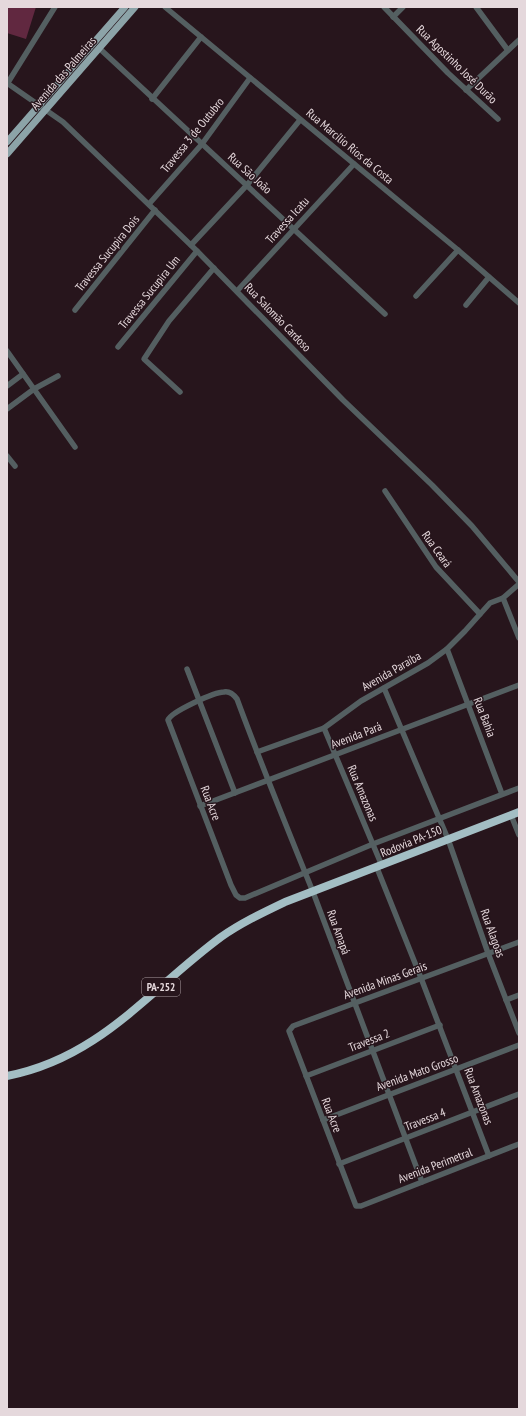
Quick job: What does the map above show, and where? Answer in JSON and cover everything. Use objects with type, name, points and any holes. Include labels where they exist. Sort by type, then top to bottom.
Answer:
[{"type":"highway","name":"Rodovia PA-150","points":[[313,892],[515,813]]},
{"type":"highway","name":"PA-252","points":[[7,1076],[30,1071],[74,1053],[104,1034],[237,926],[285,902],[313,892]]},
{"type":"main road","name":"Avenida das Palmeiras","points":[[7,142],[125,7]]},
{"type":"main road","name":"Avenida das Palmeiras","points":[[7,154],[135,7]]},
{"type":"street","points":[[7,83],[55,7]]},
{"type":"street","name":"Rua Marcílio Rios da Costa","points":[[165,7],[458,250],[519,304]]},
{"type":"street","name":"Rua Agostinho José Durão","points":[[384,7],[466,90],[498,119]]},
{"type":"street","points":[[393,17],[403,7]]},
{"type":"street","points":[[476,7],[507,49]]},
{"type":"street","points":[[152,99],[201,37]]},
{"type":"street","points":[[466,90],[507,49],[519,40]]},
{"type":"street","name":"Rua São João","points":[[99,48],[152,99],[295,229],[385,314]]},
{"type":"street","name":"Travessa 3 de Outubro","points":[[149,204],[202,144],[250,78]]},
{"type":"street","name":"Rua Salomão Cardoso","points":[[7,83],[63,122],[149,204],[450,504],[519,583]]},
{"type":"street","points":[[191,246],[247,185],[300,120]]},
{"type":"street","name":"Travessa Icatu","points":[[237,291],[354,164]]},
{"type":"street","name":"Travessa Sucupira Dois","points":[[75,310],[155,210]]},
{"type":"street","points":[[416,296],[458,250]]},
{"type":"street","name":"Travessa Sucupira Um","points":[[118,347],[197,251]]},
{"type":"street","points":[[180,392],[144,359],[169,321],[214,268]]},
{"type":"street","points":[[466,305],[489,277]]},
{"type":"street","points":[[7,351],[75,447]]},
{"type":"street","points":[[7,386],[23,374]]},
{"type":"street","points":[[7,409],[34,389],[58,376]]},
{"type":"street","points":[[7,456],[15,466]]},
{"type":"street","name":"Rua Ceará","points":[[384,491],[436,567],[480,614]]},
{"type":"street","name":"Avenida Paraíba","points":[[257,752],[324,728],[361,701],[428,663],[447,649],[494,600],[503,598],[519,583]]},
{"type":"street","points":[[503,598],[519,638]]},
{"type":"street","name":"Rua Bahia","points":[[447,649],[502,794]]},
{"type":"street","points":[[187,669],[235,793]]},
{"type":"street","name":"Avenida Pará","points":[[200,806],[519,685]]},
{"type":"street","points":[[384,688],[439,820]]},
{"type":"street","name":"Rua Amapá","points":[[199,701],[222,692],[231,693],[237,699],[313,892],[422,1182]]},
{"type":"street","name":"Rua Acre","points":[[199,701],[171,715],[168,720],[169,726],[236,896],[240,898],[305,874]]},
{"type":"street","name":"Rua Amazonas","points":[[324,728],[373,844],[379,867],[489,1156]]},
{"type":"street","points":[[305,874],[373,844],[439,820],[519,788]]},
{"type":"street","points":[[515,813],[519,835]]},
{"type":"street","name":"Rua Alagoas","points":[[439,820],[448,839],[488,953],[519,1034]]},
{"type":"street","points":[[488,953],[519,942]]},
{"type":"street","name":"Avenida Minas Gerais","points":[[290,1028],[488,953]]},
{"type":"street","points":[[506,1000],[519,995]]},
{"type":"street","name":"Travessa 2","points":[[306,1076],[440,1025]]},
{"type":"street","name":"Rua Acre","points":[[290,1028],[289,1035],[323,1120],[354,1205],[358,1207]]},
{"type":"street","name":"Avenida Mato Grosso","points":[[323,1120],[519,1045]]},
{"type":"street","name":"Travessa 4","points":[[339,1164],[519,1094]]},
{"type":"street","name":"Avenida Perimetral","points":[[358,1207],[519,1144]]},
{"type":"shaded area","points":[[7,7],[36,7],[26,39],[7,33]]}]
